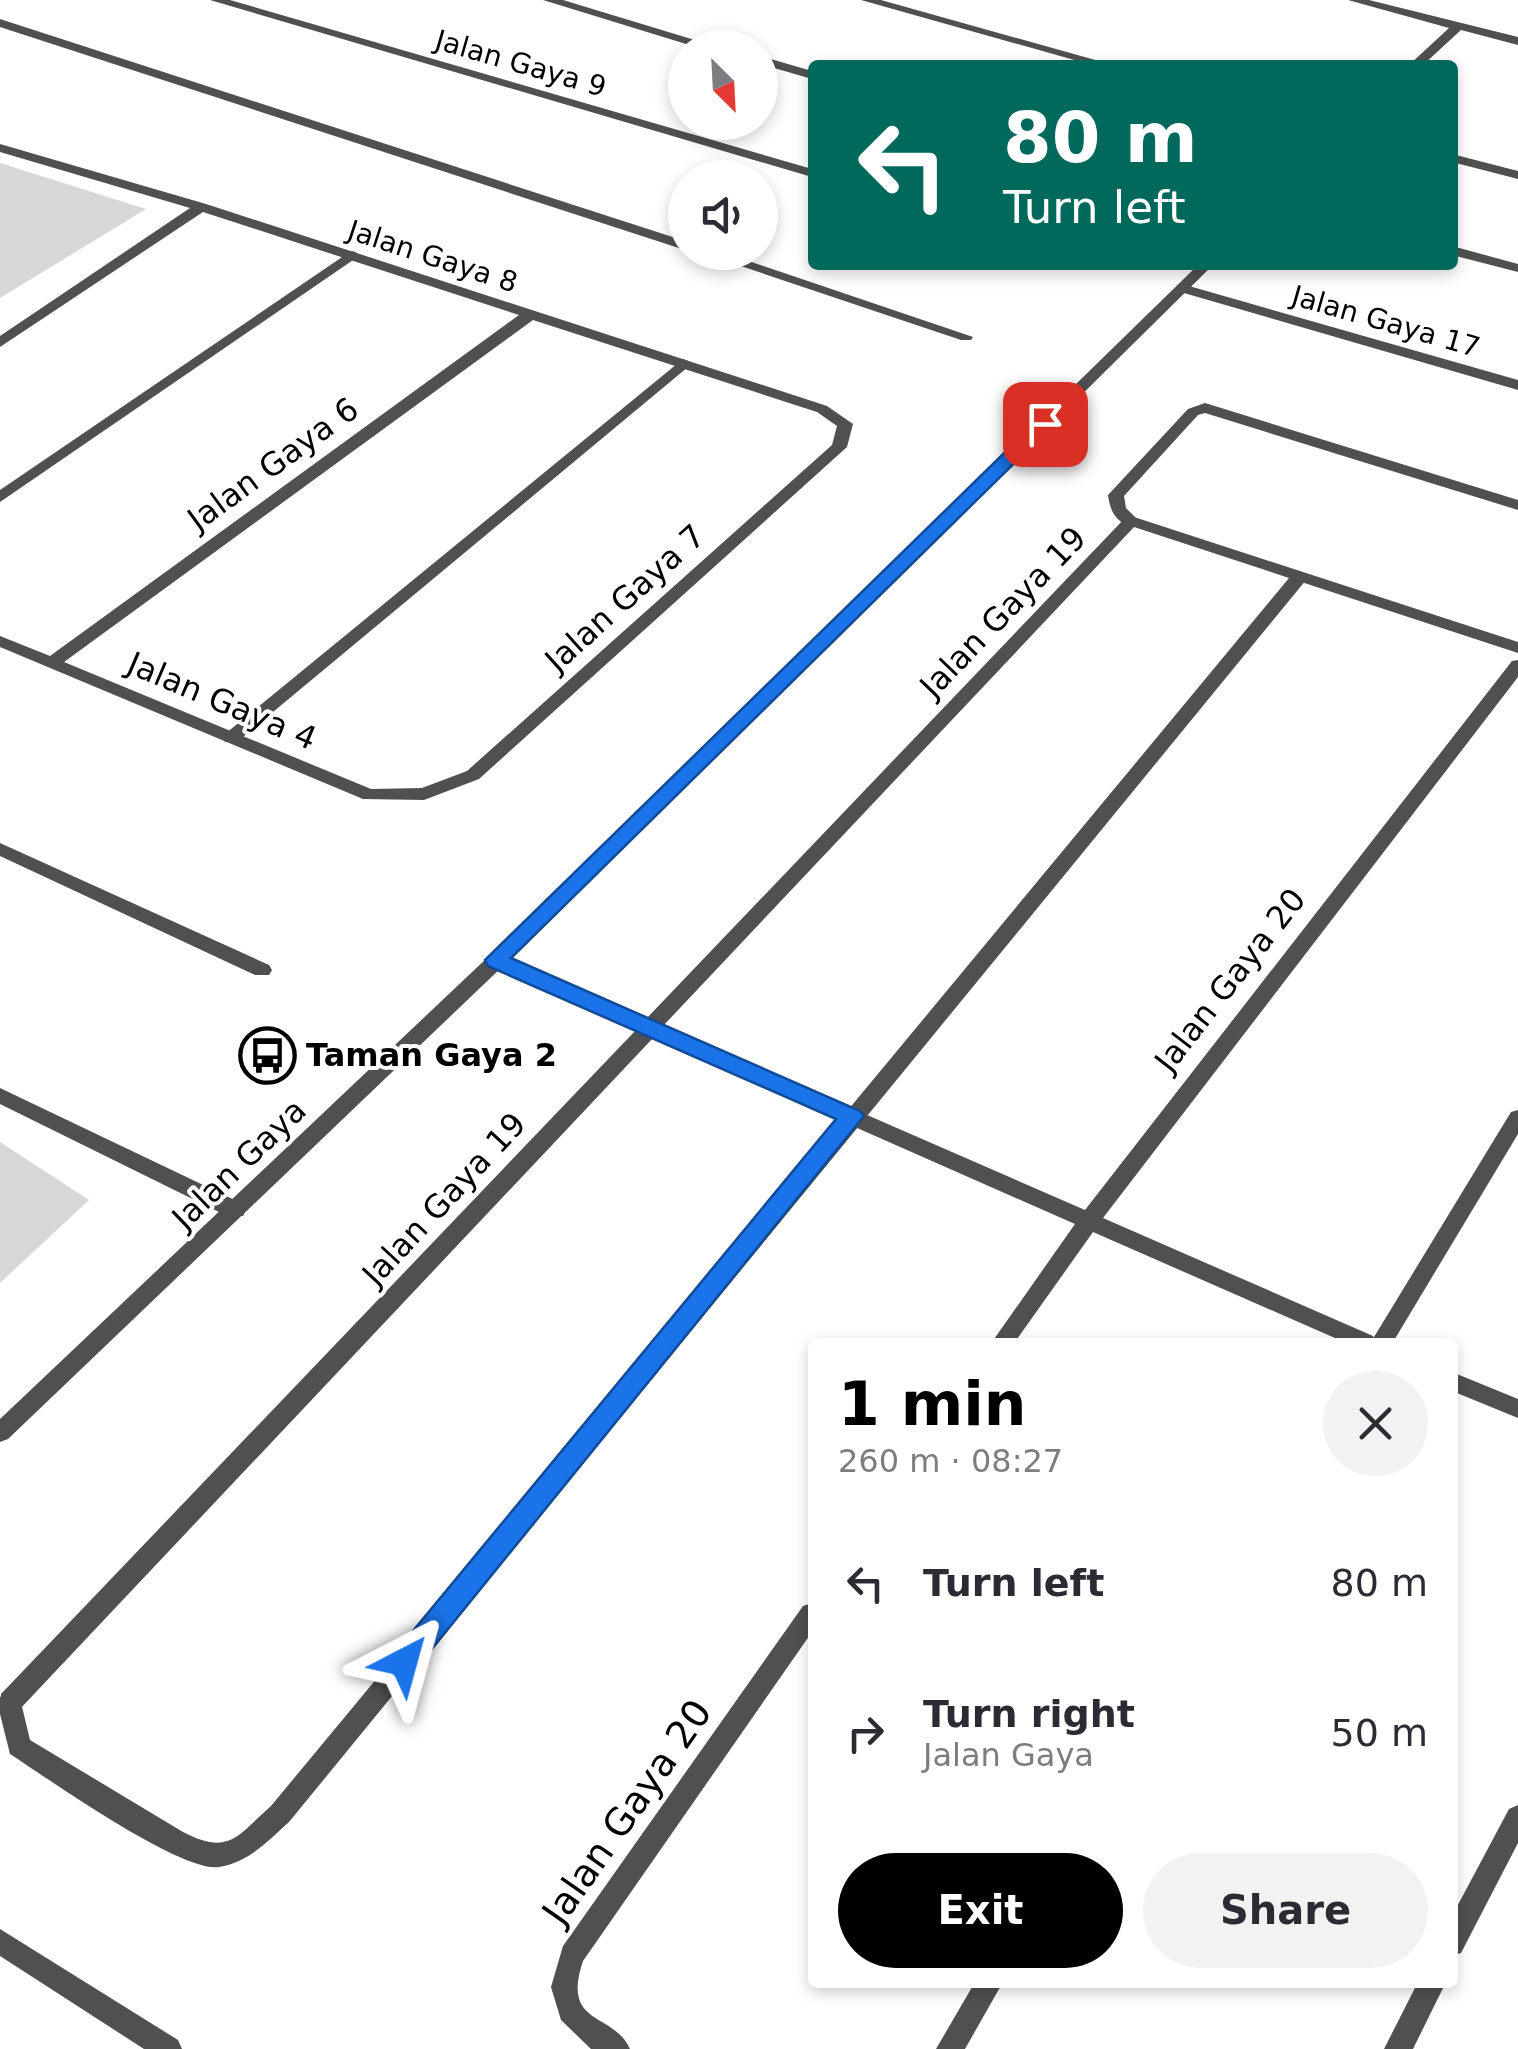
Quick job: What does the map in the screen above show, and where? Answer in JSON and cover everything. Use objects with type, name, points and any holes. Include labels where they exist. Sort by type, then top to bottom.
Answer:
[{"type":"street","name":"Jalan Gaya 9","points":[[216,0],[808,172]]},
{"type":"street","points":[[549,0],[668,34]]},
{"type":"street","points":[[867,0],[1089,60]]},
{"type":"street","points":[[1354,0],[1518,41]]},
{"type":"street","points":[[0,23],[668,240]]},
{"type":"street","points":[[1421,60],[1458,26]]},
{"type":"street","points":[[778,65],[808,74]]},
{"type":"street","name":"Jalan Gaya 8","points":[[0,148],[351,255],[822,410],[846,424]]},
{"type":"street","points":[[1458,160],[1518,176]]},
{"type":"street","points":[[0,343],[202,207]]},
{"type":"street","points":[[1458,252],[1518,268]]},
{"type":"street","points":[[0,497],[351,255]]},
{"type":"street","points":[[761,270],[966,337]]},
{"type":"street","name":"Jalan Gaya","points":[[0,1433],[496,960],[1201,270]]},
{"type":"street","name":"Jalan Gaya 17","points":[[1182,288],[1518,385]]},
{"type":"street","name":"Jalan Gaya 6","points":[[52,662],[531,314]]},
{"type":"street","points":[[231,738],[682,364]]},
{"type":"street","points":[[1518,505],[1205,408],[1192,412],[1116,495],[1118,510],[1131,521],[1518,648]]},
{"type":"street","name":"Jalan Gaya 7","points":[[424,794],[473,774],[840,448],[846,424]]},
{"type":"street","name":"Jalan Gaya 19","points":[[852,1116],[280,1814],[239,1851],[205,1857],[18,1746],[10,1702],[1131,521]]},
{"type":"street","points":[[852,1116],[1300,576]]},
{"type":"street","name":"Jalan Gaya 4","points":[[0,641],[369,796],[424,794]]},
{"type":"street","name":"Jalan Gaya 20","points":[[1006,1338],[1089,1221],[1518,665]]},
{"type":"street","points":[[0,849],[262,970]]},
{"type":"street","points":[[496,960],[1356,1338]]},
{"type":"street","points":[[0,1094],[235,1210]]},
{"type":"street","points":[[1384,1338],[1518,1118]]},
{"type":"street","points":[[1458,1384],[1518,1409]]},
{"type":"street","name":"Jalan Gaya 20","points":[[616,2049],[572,2018],[564,1997],[564,1976],[572,1955],[808,1619]]},
{"type":"street","points":[[1458,1932],[1518,1817]]},
{"type":"street","points":[[0,1941],[168,2049]]},
{"type":"street","points":[[950,2049],[986,1988]]},
{"type":"street","points":[[1398,2049],[1429,1988]]},
{"type":"shaded area","points":[[0,163],[146,209],[0,298]]},
{"type":"shaded area","points":[[0,1142],[89,1200],[0,1283]]},
{"type":"place","name":"Taman Gaya 2","points":[[267,1055]]},
{"type":"route","points":[[404,1662],[852,1116],[496,960],[1045,424]]}]
